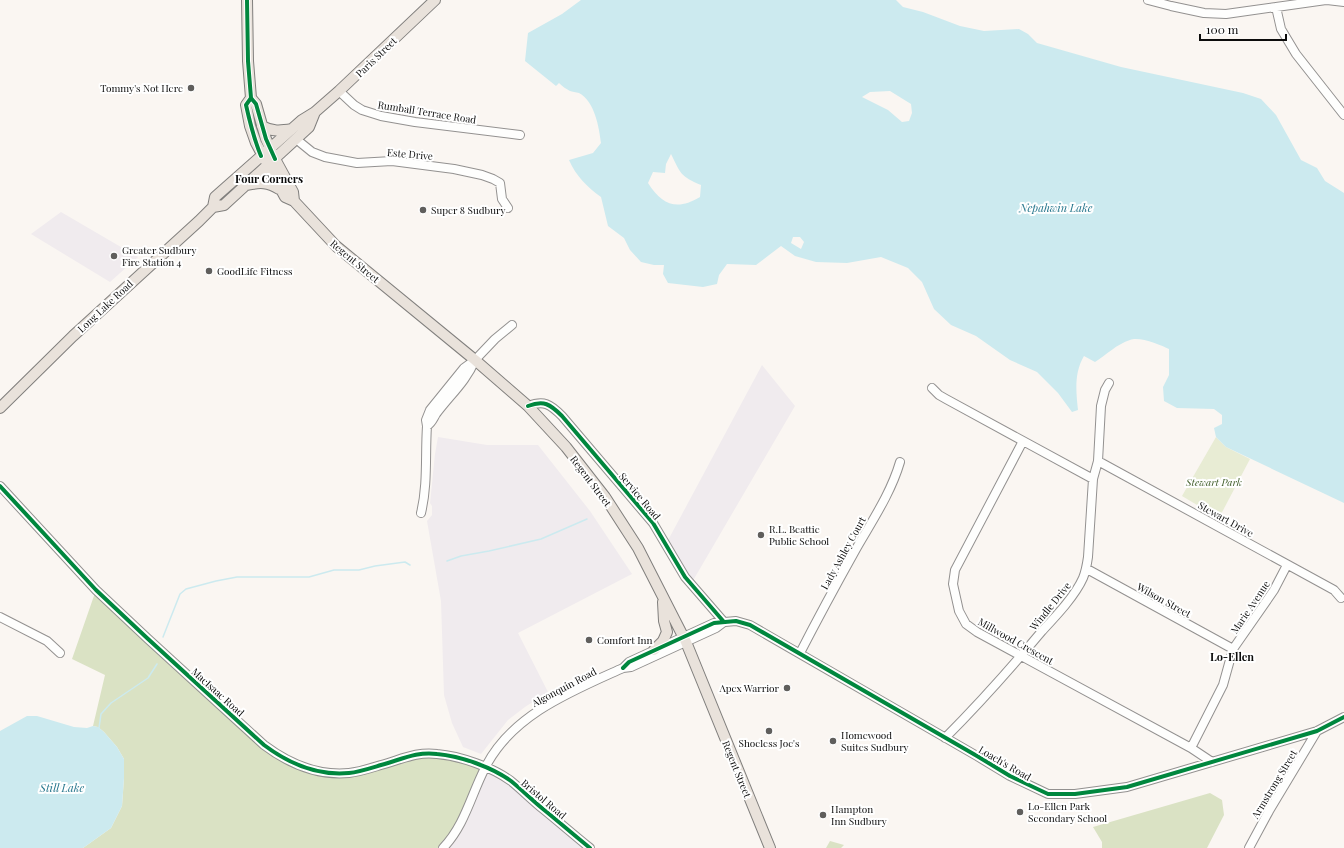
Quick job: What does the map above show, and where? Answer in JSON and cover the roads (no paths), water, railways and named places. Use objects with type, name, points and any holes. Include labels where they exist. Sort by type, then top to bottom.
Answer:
[{"type":"main road","name":"Regent Street","points":[[247,0],[248,61],[251,98],[256,104],[270,148],[271,162],[279,189],[285,197],[294,201],[336,246],[475,360],[528,406],[566,447],[605,497],[638,548],[685,640],[770,848]]},
{"type":"main road","name":"Paris Street","points":[[270,148],[302,120],[315,112],[339,91],[435,0]]},
{"type":"main road","name":"Regent Street","points":[[251,98],[246,105],[254,138],[261,156],[271,162],[293,192],[294,201]]},
{"type":"main road","name":"Paris Street","points":[[271,162],[309,127],[315,112]]},
{"type":"main road","points":[[262,126],[271,131],[292,129]]},
{"type":"main road","name":"Long Lake Road","points":[[0,408],[73,336],[199,221],[213,207],[215,197],[270,148]]},
{"type":"main road","name":"Long Lake Road","points":[[213,207],[224,205],[271,162]]},
{"type":"main road","points":[[245,185],[265,182],[272,184],[279,189]]},
{"type":"main road","points":[[654,650],[664,641],[668,632],[664,621],[662,596]]},
{"type":"street","points":[[1148,0],[1204,13],[1226,14],[1326,0],[1344,2]]},
{"type":"street","points":[[1276,7],[1281,29],[1296,54],[1344,115]]},
{"type":"street","name":"Rumball Terrace Road","points":[[339,91],[354,105],[362,110],[380,116],[520,136]]},
{"type":"street","name":"Este Drive","points":[[296,140],[312,152],[326,157],[357,163],[392,162],[454,169],[482,175],[493,179],[500,184],[502,199],[508,208]]},
{"type":"street","points":[[421,513],[426,487],[427,426],[431,423],[436,414],[470,373],[475,360],[495,339],[512,325]]},
{"type":"street","name":"Windle Drive","points":[[945,738],[969,714],[1021,656],[1073,594],[1083,579],[1087,569],[1093,479],[1098,461],[1101,406],[1105,390],[1109,383]]},
{"type":"street","points":[[932,388],[946,399],[1093,479]]},
{"type":"street","name":"Service Road","points":[[528,406],[541,403],[552,406],[562,416],[653,523],[685,577],[724,622]]},
{"type":"street","name":"Millwood Crescent","points":[[1023,441],[955,570],[953,584],[959,611],[966,624],[977,632],[1192,748],[1212,762]]},
{"type":"street","name":"Stewart Drive","points":[[1098,461],[1334,590],[1341,598]]},
{"type":"street","name":"Lady Ashley Court","points":[[800,654],[829,598],[885,499],[900,462]]},
{"type":"street","name":"MacIsaac Road","points":[[0,486],[96,590],[264,745],[277,755],[292,763],[326,772],[348,773],[420,753],[461,758],[485,767]]},
{"type":"street","name":"Marie Avenue","points":[[1192,748],[1223,685],[1233,649],[1274,590],[1287,565]]},
{"type":"street","name":"Wilson Street","points":[[1087,569],[1233,649]]},
{"type":"street","points":[[0,617],[48,641],[60,653]]},
{"type":"street","name":"Loach's Road","points":[[724,622],[736,621],[750,625],[1010,776],[1048,794],[1075,794],[1127,786],[1317,731],[1344,717]]},
{"type":"street","points":[[685,640],[716,628],[724,622]]},
{"type":"street","name":"Algonquin Road","points":[[623,668],[631,667],[685,640]]},
{"type":"street","name":"Algonquin Road","points":[[443,848],[462,822],[485,767],[503,741],[522,723],[546,706],[623,668],[629,662],[654,650],[685,640]]},
{"type":"street","name":"Armstrong Street","points":[[1249,848],[1269,811],[1317,731]]},
{"type":"street","name":"Bristol Road","points":[[485,767],[510,780],[590,848]]},
{"type":"water","name":"Nepahwin Lake","points":[[581,0],[896,0],[903,7],[923,12],[960,26],[984,31],[1019,29],[1028,34],[1037,43],[1121,67],[1243,93],[1261,99],[1276,115],[1301,160],[1317,168],[1325,181],[1344,193],[1344,503],[1226,447],[1216,437],[1214,428],[1222,424],[1222,415],[1214,409],[1177,408],[1164,401],[1163,387],[1169,375],[1169,349],[1161,345],[1134,339],[1116,347],[1095,362],[1084,356],[1077,376],[1076,389],[1078,410],[1072,412],[1058,393],[1037,372],[1010,360],[976,336],[951,325],[934,309],[922,282],[908,268],[881,257],[847,263],[816,262],[795,256],[781,246],[756,265],[727,264],[719,275],[717,284],[703,287],[668,283],[663,274],[664,265],[654,265],[641,262],[630,250],[624,238],[608,226],[601,197],[582,181],[569,160],[593,153],[601,143],[595,115],[589,102],[579,93],[570,91],[559,83],[556,86],[525,61],[528,33],[562,14]],"holes":[[[890,91],[911,104],[912,113],[909,121],[902,122],[888,110],[862,97],[870,92]],[[671,154],[682,174],[701,185],[700,197],[684,204],[677,205],[671,204],[659,196],[648,183],[653,172],[665,173],[666,164]],[[793,237],[800,237],[804,242],[801,249],[791,243]]]},
{"type":"water","name":"Still Lake","points":[[27,716],[37,716],[74,727],[98,727],[117,747],[124,759],[122,806],[111,828],[83,848],[0,848],[0,731]]},
{"type":"waterway","points":[[447,561],[461,556],[541,539],[587,519]]},
{"type":"waterway","points":[[163,637],[180,594],[186,589],[237,577],[309,577],[334,570],[359,570],[405,562],[410,565]]},
{"type":"waterway","points":[[99,728],[101,714],[111,703],[148,678],[157,664]]},
{"type":"place","name":"Tommy's Not Here","points":[[191,88]]},
{"type":"place","name":"Super 8 Sudbury","points":[[423,210]]},
{"type":"place","name":"Greater Sudbury Fire Station 4","points":[[114,256]]},
{"type":"place","name":"GoodLife Fitness","points":[[209,271]]},
{"type":"place","name":"R.L. Beattie Public School","points":[[761,535]]},
{"type":"place","name":"Comfort Inn","points":[[589,640]]},
{"type":"place","name":"Apex Warrior","points":[[787,688]]},
{"type":"place","name":"Shoeless Joe's","points":[[769,731]]},
{"type":"place","name":"Homewood Suites Sudbury","points":[[833,741]]},
{"type":"place","name":"Lo-Ellen Park Secondary School","points":[[1020,812]]},
{"type":"place","name":"Hampton Inn Sudbury","points":[[823,815]]},
{"type":"district","name":"Four Corners","points":[[269,178]]},
{"type":"district","name":"Lo-Ellen","points":[[1232,656]]},
{"type":"park label","name":"Stewart Park","points":[[1214,482]]}]
